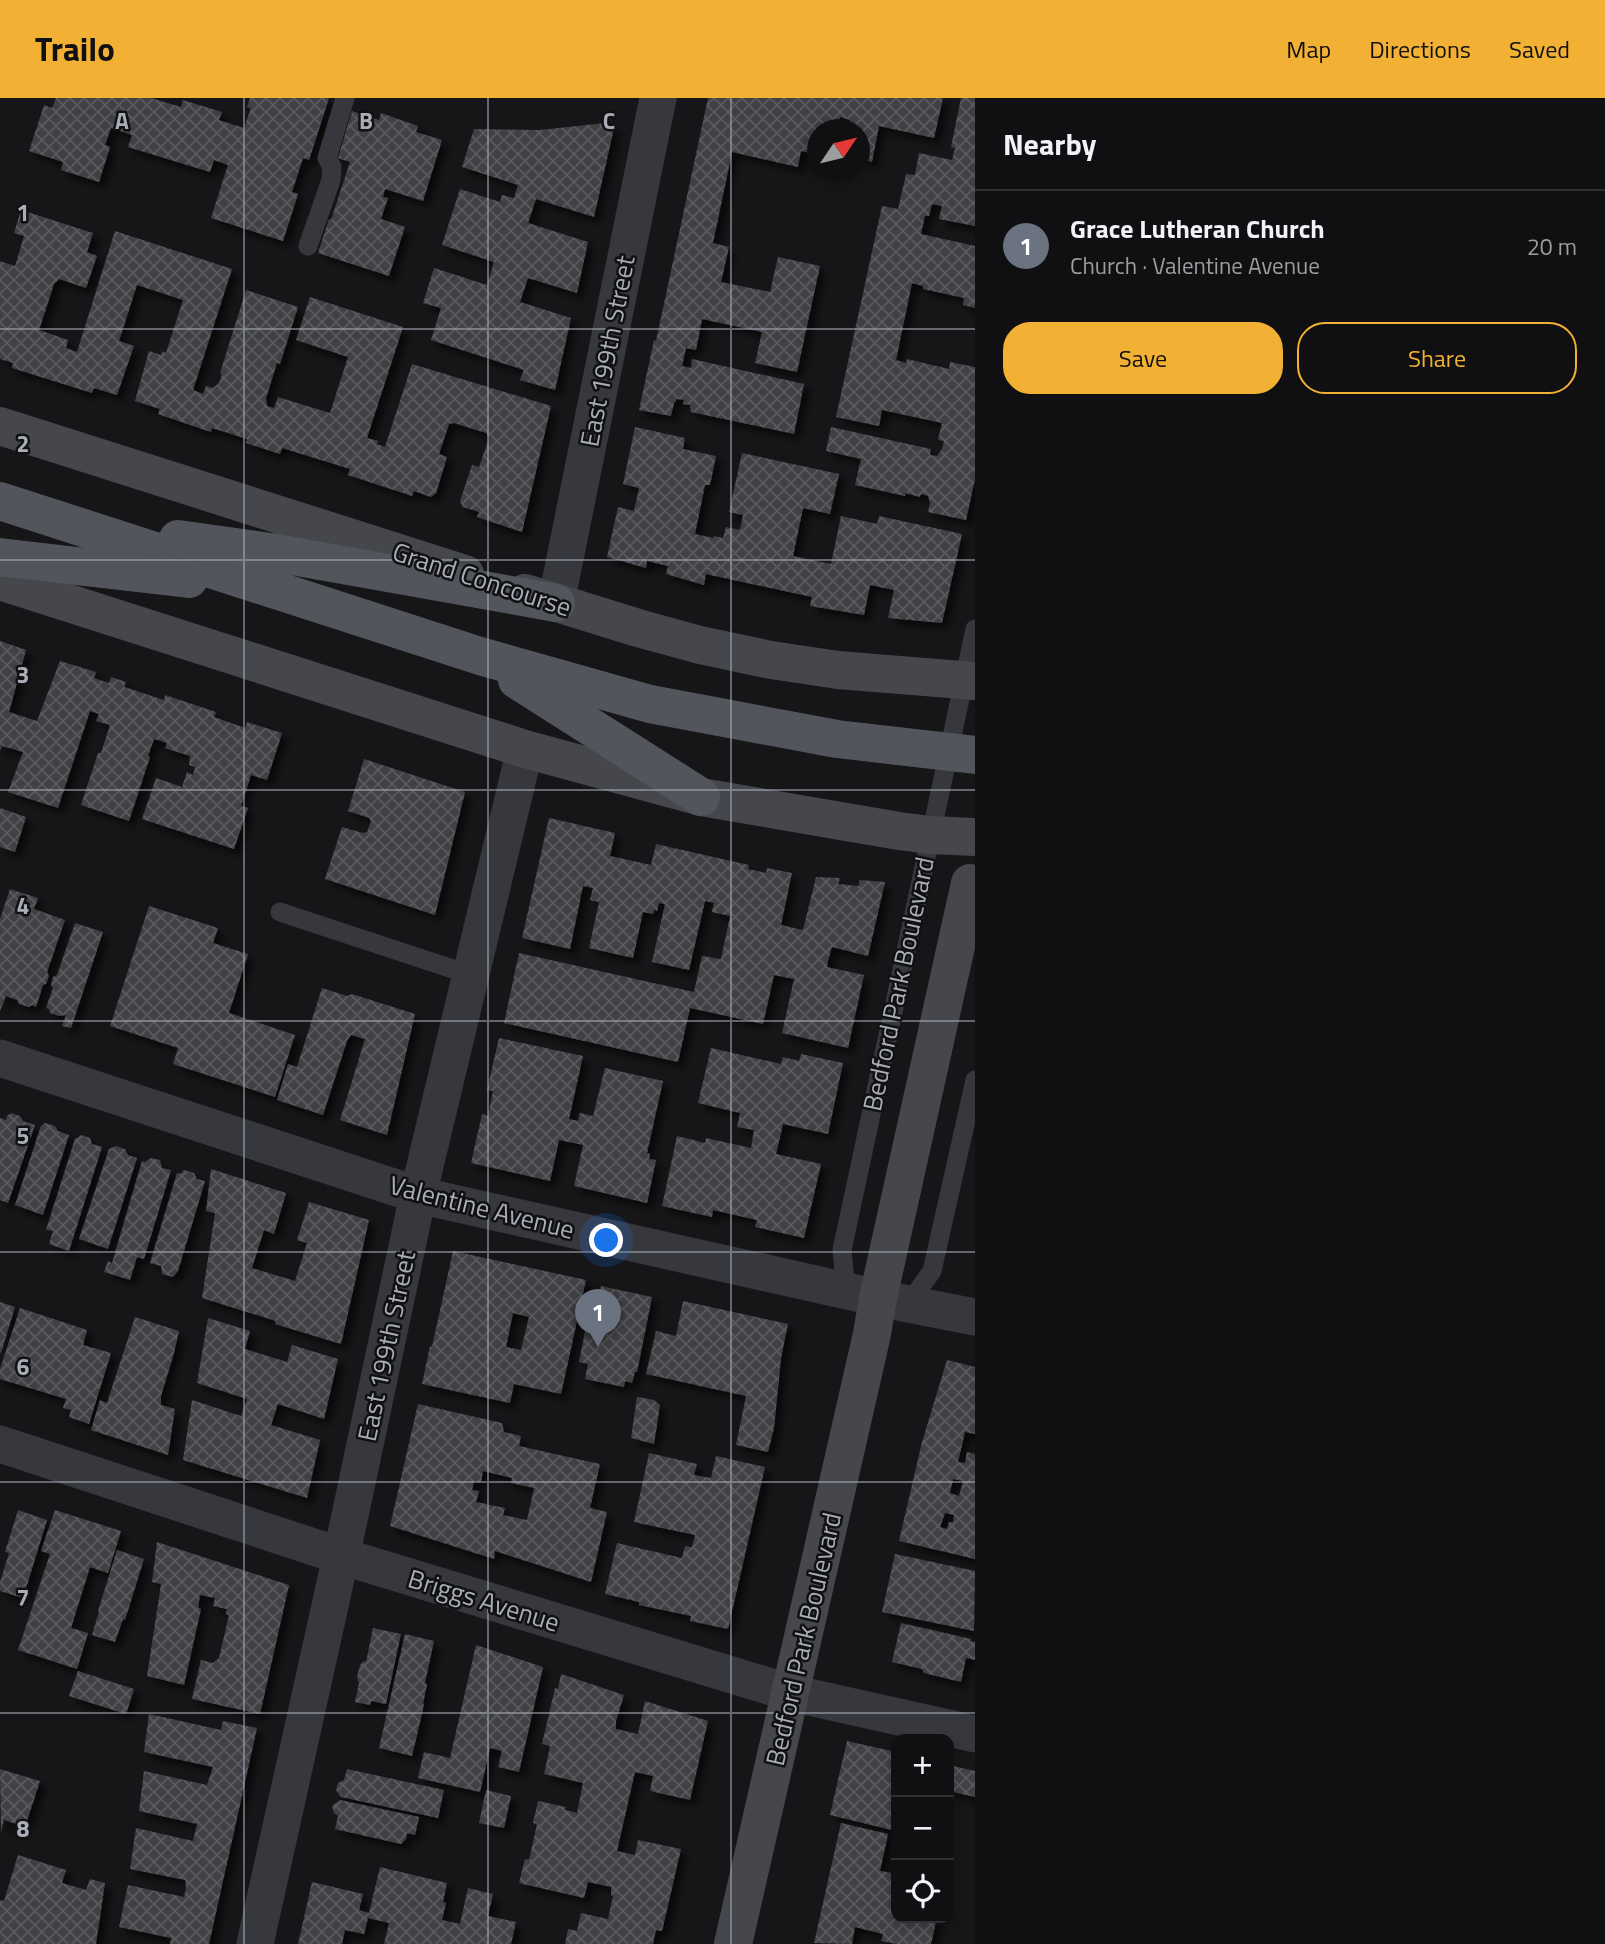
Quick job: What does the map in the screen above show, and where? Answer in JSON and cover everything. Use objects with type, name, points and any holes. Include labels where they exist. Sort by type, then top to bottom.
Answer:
[{"type":"main road","points":[[0,502],[480,656],[650,704],[837,739],[961,754]]},
{"type":"main road","points":[[76,526],[270,552],[556,603]]},
{"type":"main road","points":[[0,557],[278,590]]},
{"type":"main road","points":[[480,656],[701,797]]},
{"type":"street","name":"East 199th Street","points":[[556,603],[658,98]]},
{"type":"street","name":"Grand Concourse","points":[[0,426],[556,603],[675,638],[771,660],[838,670],[969,681]]},
{"type":"street","points":[[0,581],[525,749],[701,797],[930,835],[975,837]]},
{"type":"street","name":"East 199th Street","points":[[255,1944],[418,1195],[525,749]]},
{"type":"street","name":"Bedford Park Boulevard","points":[[733,1944],[970,883]]},
{"type":"street","name":"Valentine Avenue","points":[[0,1058],[418,1195],[876,1307],[975,1317]]},
{"type":"street","name":"Briggs Avenue","points":[[0,1444],[341,1556],[791,1693],[975,1734]]},
{"type":"lane","points":[[308,246],[331,180],[332,167],[327,158],[345,98]]},
{"type":"lane","name":"Bedford Park Boulevard","points":[[975,629],[961,754],[930,835],[842,1250],[876,1307],[932,1271],[975,1080]]},
{"type":"lane","points":[[280,912],[471,975]]},
{"type":"building","points":[[56,98],[151,98],[181,107],[183,100],[222,112],[219,120],[244,128],[251,108],[247,107],[250,98],[329,98],[309,160],[303,158],[292,192],[298,194],[283,241],[211,218],[228,165],[214,160],[210,172],[128,147],[132,135],[111,128],[105,145],[110,147],[99,182],[61,170],[63,162],[29,151],[44,105],[52,108]]},
{"type":"building","points":[[708,98],[943,98],[934,138],[879,126],[872,162],[870,119],[807,119],[807,152],[801,151],[798,167],[732,152],[713,243],[729,247],[721,282],[770,292],[778,257],[820,266],[797,372],[755,363],[762,332],[702,319],[696,350],[686,348],[682,366],[691,368],[692,359],[804,384],[794,434],[691,412],[690,405],[683,404],[684,400],[677,399],[671,416],[639,410],[654,340],[656,341]]},
{"type":"building","points":[[961,98],[975,98],[975,226],[939,219],[942,206],[932,204],[929,216],[925,216],[921,234],[975,246],[975,308],[963,305],[964,298],[923,289],[923,286],[912,283],[896,360],[906,363],[907,359],[949,369],[950,362],[975,367],[975,479],[966,520],[928,512],[928,496],[905,493],[905,496],[855,485],[861,459],[826,451],[831,427],[931,449],[930,455],[937,456],[942,449],[944,441],[938,440],[942,423],[882,410],[879,426],[836,417],[882,206],[898,209],[906,174],[915,175],[919,153],[952,160],[955,148],[951,147]]},
{"type":"building","points":[[352,111],[379,120],[381,113],[418,126],[416,132],[442,140],[423,201],[385,189],[383,197],[388,198],[381,219],[405,227],[389,276],[318,253],[350,162],[338,158]]},
{"type":"building","points":[[605,123],[614,128],[594,217],[536,199],[528,223],[588,242],[577,293],[528,278],[520,302],[571,318],[555,390],[520,380],[524,370],[431,340],[441,308],[423,303],[434,268],[487,285],[494,262],[442,245],[460,189],[500,202],[502,195],[514,198],[518,185],[462,167],[474,129],[540,130]]},
{"type":"building","points":[[21,210],[93,233],[87,252],[97,256],[86,288],[59,279],[54,284],[39,330],[68,340],[66,348],[77,352],[115,231],[232,269],[193,390],[203,394],[206,386],[213,388],[219,383],[246,290],[298,307],[266,398],[267,406],[274,408],[278,397],[330,413],[348,357],[296,340],[310,297],[403,327],[367,438],[378,441],[377,444],[385,447],[412,364],[551,406],[522,532],[477,517],[479,512],[463,507],[460,501],[472,465],[479,467],[489,438],[486,433],[454,423],[449,424],[439,454],[447,457],[436,493],[431,497],[414,491],[412,496],[348,475],[350,469],[282,448],[280,454],[246,443],[247,439],[212,428],[211,432],[158,414],[160,409],[135,401],[149,351],[161,355],[162,351],[166,353],[183,300],[137,285],[119,341],[134,346],[117,395],[94,388],[92,393],[12,368],[13,363],[0,359],[0,261],[15,266],[24,236],[14,233]]},
{"type":"building","points":[[635,427],[685,438],[683,449],[716,456],[710,485],[705,485],[695,534],[723,538],[726,527],[740,530],[743,515],[729,512],[742,453],[839,474],[830,514],[803,508],[793,556],[831,564],[841,516],[877,524],[879,516],[962,534],[942,623],[888,618],[894,590],[870,585],[864,615],[810,606],[812,597],[706,574],[704,585],[666,574],[668,566],[647,561],[646,568],[607,557],[618,507],[634,511],[639,488],[623,484]]},
{"type":"building","points":[[0,641],[26,650],[9,712],[37,721],[60,661],[96,672],[94,678],[109,683],[111,677],[126,682],[124,687],[164,700],[165,695],[216,712],[214,717],[245,728],[247,722],[282,733],[267,780],[251,775],[241,806],[248,808],[234,849],[142,819],[156,778],[182,787],[187,772],[193,775],[195,767],[189,765],[190,756],[165,748],[167,743],[154,739],[129,821],[81,805],[110,725],[96,721],[99,714],[90,711],[58,808],[8,792],[23,752],[2,746],[0,751]]},
{"type":"building","points":[[364,759],[465,792],[435,915],[325,879],[342,827],[363,833],[367,832],[371,821],[348,811]]},
{"type":"building","points":[[0,808],[26,817],[15,852],[0,847]]},
{"type":"building","points":[[549,818],[615,833],[610,856],[651,865],[656,844],[749,865],[748,869],[766,873],[767,868],[792,873],[781,925],[803,930],[816,877],[840,878],[838,884],[859,886],[859,880],[885,882],[868,956],[832,947],[828,961],[827,967],[864,975],[848,1048],[782,1033],[794,979],[774,975],[763,1024],[690,1008],[678,1062],[504,1023],[519,953],[694,992],[702,956],[721,959],[730,916],[712,912],[714,903],[705,901],[689,970],[652,962],[665,904],[659,903],[653,914],[643,912],[633,958],[589,948],[599,902],[590,900],[593,888],[583,886],[570,949],[522,938]]},
{"type":"building","points":[[10,889],[38,898],[34,909],[65,920],[47,972],[49,976],[36,1007],[19,1004],[17,1000],[6,996],[0,1011],[0,919]]},
{"type":"building","points":[[149,906],[218,928],[213,943],[248,954],[229,1013],[295,1035],[275,1097],[173,1064],[178,1048],[110,1026]]},
{"type":"building","points":[[75,923],[103,932],[71,1028],[62,1026],[66,1015],[50,1013],[46,1008],[53,988],[53,977],[57,975]]},
{"type":"building","points":[[322,988],[347,996],[352,994],[415,1014],[387,1135],[340,1120],[365,1039],[351,1035],[347,1041],[323,1115],[277,1100],[288,1064],[297,1067]]},
{"type":"building","points":[[499,1038],[583,1056],[569,1119],[578,1121],[580,1113],[593,1116],[605,1068],[663,1081],[647,1153],[650,1154],[649,1159],[656,1160],[647,1203],[574,1186],[583,1145],[559,1140],[550,1181],[471,1163],[482,1114],[488,1116],[493,1091],[487,1090]]},
{"type":"building","points":[[711,1048],[781,1064],[783,1057],[799,1061],[801,1054],[843,1063],[828,1134],[783,1124],[776,1154],[821,1164],[804,1238],[755,1227],[757,1220],[713,1210],[712,1217],[662,1206],[677,1136],[705,1143],[706,1138],[751,1148],[754,1130],[737,1127],[740,1113],[698,1103]]},
{"type":"building","points":[[11,1113],[35,1125],[8,1203],[0,1200],[0,1118],[6,1120]]},
{"type":"building","points":[[45,1123],[69,1135],[43,1215],[15,1205],[41,1126]]},
{"type":"building","points":[[81,1135],[90,1138],[92,1144],[102,1147],[69,1251],[49,1244],[53,1231],[46,1230],[75,1139]]},
{"type":"building","points":[[116,1146],[137,1158],[108,1249],[79,1239],[109,1149]]},
{"type":"building","points":[[151,1158],[160,1160],[162,1168],[171,1170],[144,1259],[137,1257],[130,1280],[104,1272],[108,1261],[112,1263],[142,1161]]},
{"type":"building","points":[[211,1169],[286,1193],[274,1234],[264,1230],[252,1268],[295,1281],[307,1243],[297,1240],[309,1202],[369,1220],[341,1344],[202,1298],[215,1213],[206,1211]]},
{"type":"building","points":[[184,1170],[205,1181],[178,1271],[173,1277],[162,1274],[161,1266],[150,1263],[177,1173],[180,1174]]},
{"type":"building","points":[[453,1251],[586,1280],[561,1394],[514,1384],[510,1403],[422,1384],[430,1346],[432,1347]],"holes":[[[513,1313],[529,1317],[521,1350],[506,1347]]]},
{"type":"building","points":[[601,1286],[652,1297],[637,1372],[632,1383],[625,1381],[624,1387],[585,1379],[588,1364],[579,1362],[595,1294],[599,1295]]},
{"type":"building","points":[[683,1301],[788,1324],[781,1358],[774,1428],[768,1452],[736,1445],[746,1396],[646,1374],[656,1331],[676,1336]]},
{"type":"building","points":[[0,1302],[15,1307],[1,1353],[0,1352]]},
{"type":"building","points":[[20,1308],[87,1330],[83,1345],[111,1353],[89,1424],[69,1417],[71,1410],[63,1408],[66,1399],[0,1379],[0,1369]]},
{"type":"building","points":[[135,1317],[179,1331],[161,1396],[161,1405],[175,1409],[168,1455],[91,1430],[100,1400],[107,1403]]},
{"type":"building","points":[[208,1318],[250,1331],[245,1349],[287,1362],[292,1345],[338,1359],[324,1419],[278,1404],[271,1425],[320,1440],[307,1498],[183,1460],[192,1400],[241,1416],[247,1399],[197,1383]]},
{"type":"building","points":[[947,1360],[975,1367],[975,1434],[965,1432],[958,1462],[965,1463],[967,1452],[975,1454],[975,1559],[899,1541],[922,1442]],"holes":[[[953,1479],[963,1481],[959,1496],[950,1493]],[[945,1513],[954,1515],[953,1522],[949,1522],[947,1529],[940,1527]]]},
{"type":"building","points":[[637,1397],[654,1400],[660,1405],[654,1444],[631,1438]]},
{"type":"building","points":[[418,1404],[502,1423],[504,1432],[521,1436],[519,1446],[600,1464],[590,1508],[607,1512],[591,1582],[495,1551],[494,1559],[390,1526]],"holes":[[[483,1471],[512,1478],[511,1483],[534,1488],[527,1520],[503,1515],[505,1508],[476,1502],[479,1491],[472,1490],[474,1481],[481,1482]]]},
{"type":"building","points":[[649,1453],[697,1464],[694,1475],[711,1478],[716,1456],[765,1467],[728,1629],[690,1621],[691,1616],[639,1605],[639,1602],[605,1594],[617,1543],[682,1558],[685,1546],[692,1547],[695,1535],[634,1522]]},
{"type":"building","points":[[18,1510],[47,1520],[23,1598],[0,1591],[9,1553],[5,1552]]},
{"type":"building","points":[[55,1510],[121,1531],[108,1573],[90,1567],[71,1628],[88,1633],[77,1669],[18,1650],[50,1554],[41,1551]]},
{"type":"building","points":[[157,1542],[289,1585],[260,1714],[192,1699],[201,1660],[213,1663],[219,1658],[229,1615],[226,1614],[227,1609],[213,1606],[215,1598],[200,1595],[198,1608],[201,1609],[184,1685],[147,1676],[161,1584],[152,1582]]},
{"type":"building","points":[[117,1550],[144,1559],[125,1620],[123,1619],[115,1642],[92,1635]]},
{"type":"building","points":[[895,1554],[975,1571],[974,1631],[882,1612]]},
{"type":"building","points":[[901,1623],[975,1642],[975,1660],[966,1658],[961,1682],[892,1662]]},
{"type":"building","points":[[373,1628],[401,1634],[386,1704],[355,1702],[359,1683],[357,1677],[360,1665],[366,1662]]},
{"type":"building","points":[[405,1634],[434,1641],[425,1683],[424,1705],[412,1756],[379,1748]]},
{"type":"building","points":[[476,1645],[543,1667],[519,1772],[498,1767],[502,1751],[490,1748],[480,1792],[418,1778],[424,1752],[450,1758]]},
{"type":"building","points":[[78,1671],[134,1689],[126,1714],[69,1696]]},
{"type":"building","points":[[561,1674],[624,1695],[616,1729],[638,1734],[645,1701],[708,1721],[690,1800],[650,1791],[653,1776],[635,1772],[617,1851],[635,1855],[638,1840],[681,1849],[662,1931],[656,1930],[653,1944],[565,1944],[568,1929],[577,1931],[581,1913],[608,1919],[613,1896],[611,1887],[588,1882],[584,1898],[519,1883],[525,1859],[529,1860],[537,1824],[533,1823],[538,1801],[566,1807],[565,1810],[577,1813],[583,1783],[544,1774],[550,1746],[542,1744],[555,1688],[558,1689]]},
{"type":"building","points":[[149,1714],[221,1730],[223,1721],[257,1728],[209,1944],[170,1944],[171,1938],[119,1927],[128,1885],[184,1897],[186,1888],[185,1880],[130,1869],[136,1828],[193,1841],[197,1824],[139,1811],[144,1771],[207,1785],[213,1767],[144,1752]]},
{"type":"building","points":[[847,1741],[891,1751],[891,1830],[830,1815]]},
{"type":"building","points":[[954,1766],[975,1771],[975,1797],[954,1792]]},
{"type":"building","points":[[0,1769],[40,1781],[25,1827],[4,1820],[1,1833]]},
{"type":"building","points":[[347,1769],[444,1790],[438,1818],[341,1797],[336,1790],[338,1783],[344,1780]]},
{"type":"building","points":[[486,1790],[511,1796],[504,1828],[479,1823]]},
{"type":"building","points":[[340,1800],[419,1817],[415,1835],[407,1833],[401,1844],[335,1829],[338,1816],[332,1806]]},
{"type":"building","points":[[841,1823],[888,1834],[880,1871],[891,1873],[891,1923],[936,1923],[931,1944],[881,1941],[883,1934],[855,1927],[852,1944],[814,1943]]},
{"type":"building","points":[[18,1855],[66,1870],[62,1883],[86,1890],[90,1879],[105,1883],[96,1944],[0,1944],[0,1900],[4,1901]]},
{"type":"building","points":[[380,1867],[447,1883],[442,1920],[460,1924],[468,1888],[493,1894],[488,1916],[516,1922],[511,1944],[384,1944],[389,1923],[368,1918],[364,1934],[345,1930],[342,1944],[298,1944],[312,1882],[363,1894],[359,1910],[369,1913]]},
{"type":"place","name":"Grace Lutheran Church","points":[[598,1347]]}]
